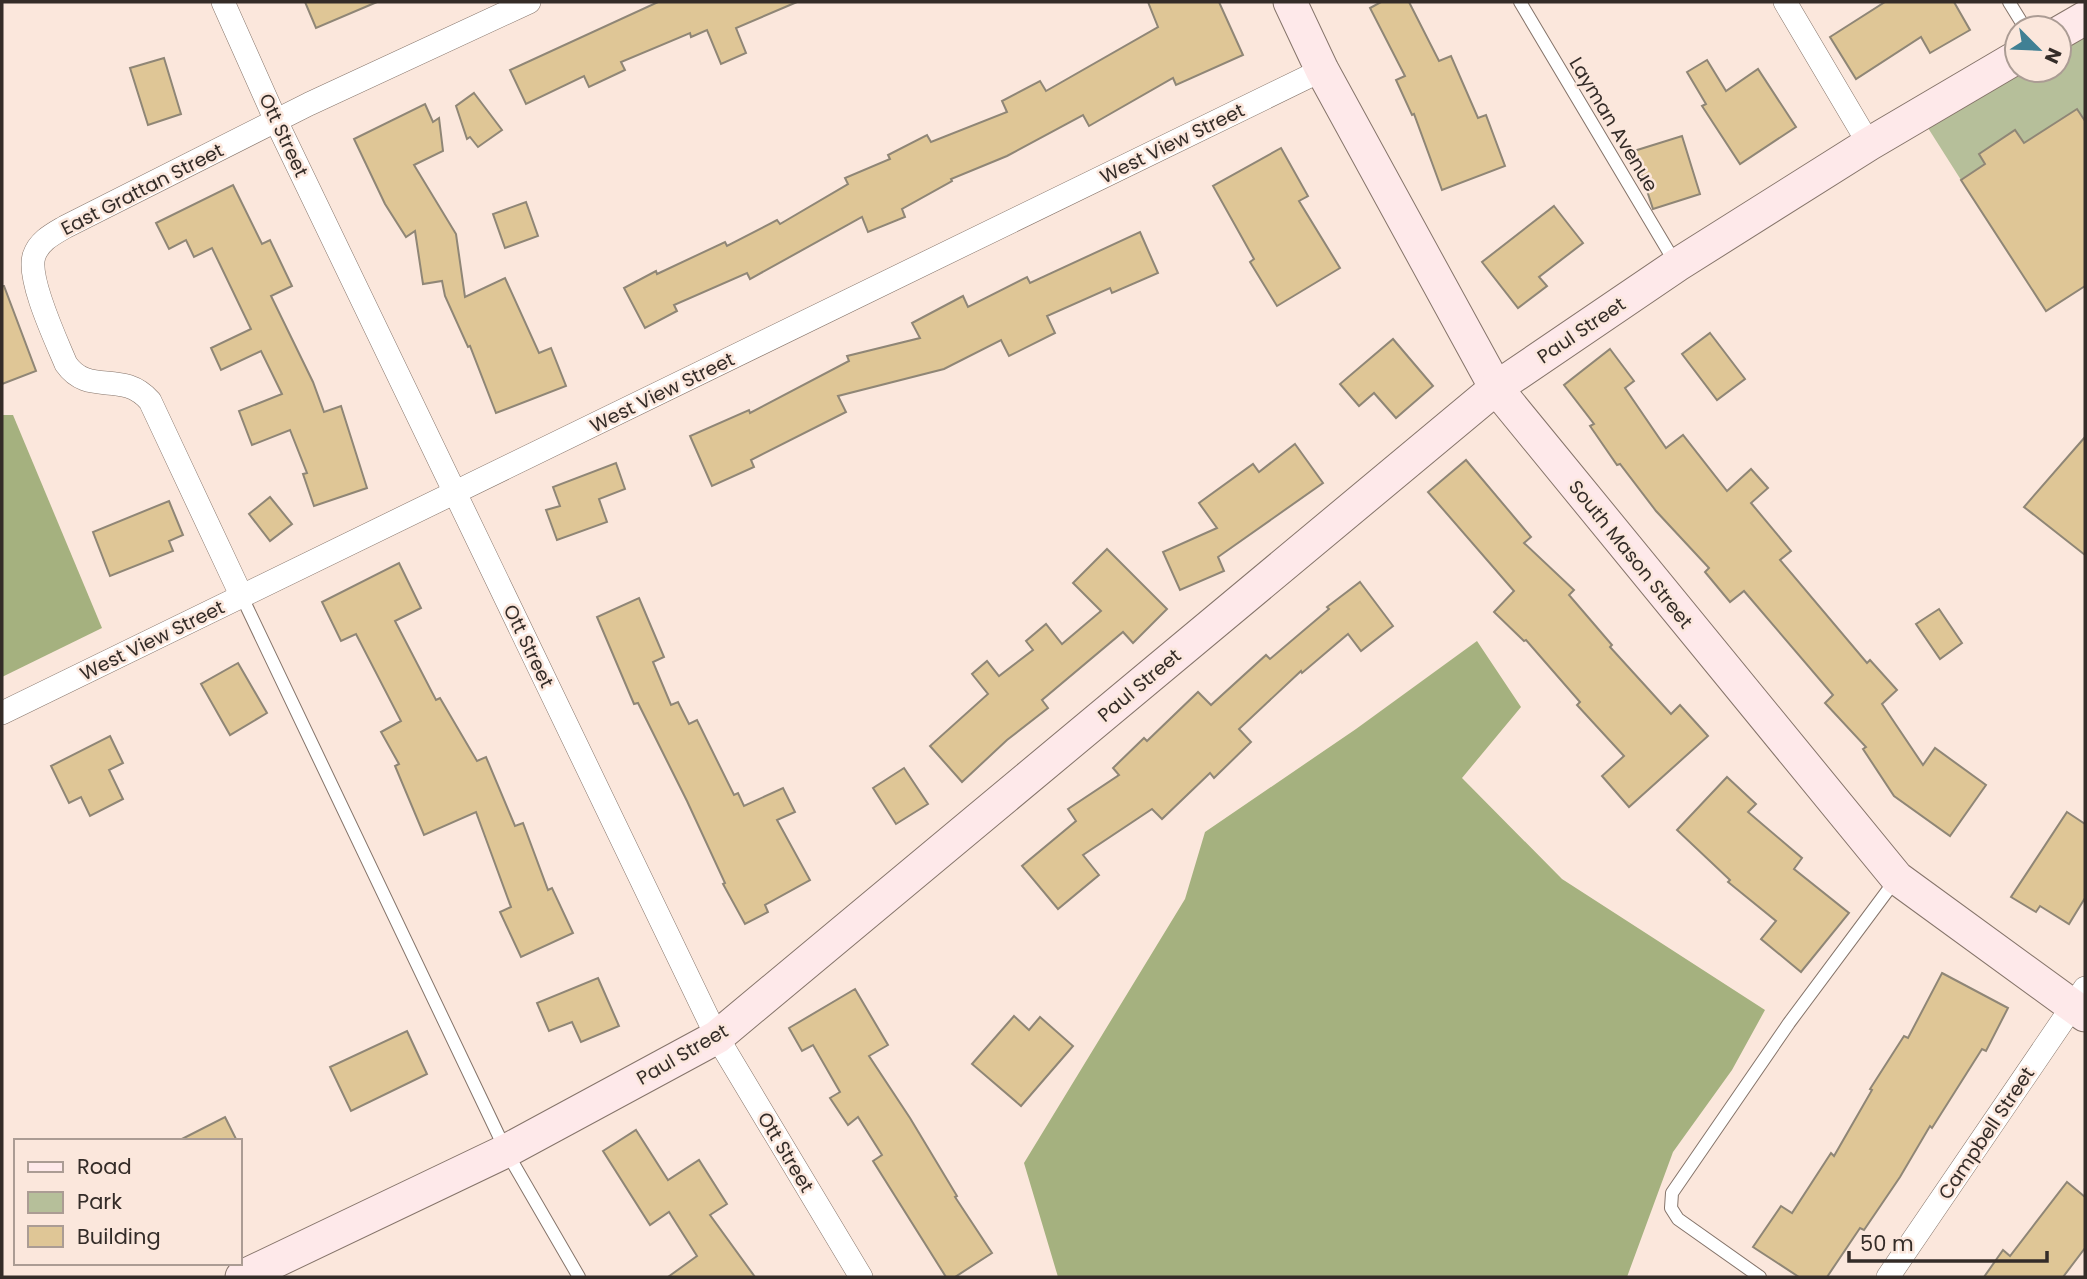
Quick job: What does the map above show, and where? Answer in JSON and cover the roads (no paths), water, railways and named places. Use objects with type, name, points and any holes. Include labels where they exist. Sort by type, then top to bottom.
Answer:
[{"type":"street","name":"Ott Street","points":[[223,2],[276,121],[717,1037],[861,1277]]},
{"type":"street","name":"East Grattan Street","points":[[242,597],[150,401],[132,386],[90,382],[69,369],[36,284],[32,267],[39,247],[52,234],[276,121],[529,2]]},
{"type":"street","name":"South Mason Street","points":[[1290,2],[1322,70],[1496,388],[1897,878],[2081,1003]]},
{"type":"street","points":[[1785,2],[1869,144]]},
{"type":"street","name":"Paul Street","points":[[242,1277],[506,1150],[717,1037],[1496,388],[1676,265],[1869,144],[2003,65]]},
{"type":"street","name":"West View Street","points":[[2,713],[1322,70]]},
{"type":"street","name":"Campbell Street","points":[[1888,1277],[2081,1003]]},
{"type":"lane","name":"Layman Avenue","points":[[1521,2],[1676,265]]},
{"type":"lane","points":[[242,597],[506,1150],[579,1277]]},
{"type":"lane","points":[[1760,1277],[1678,1219],[1671,1208],[1672,1193],[1789,1023],[1897,878]]}]
